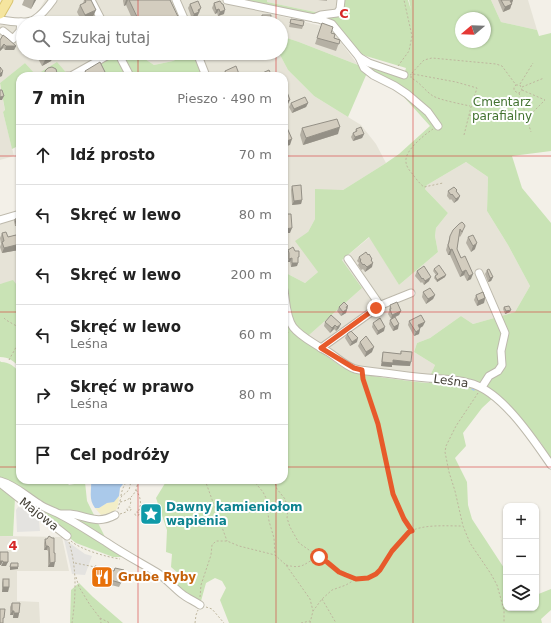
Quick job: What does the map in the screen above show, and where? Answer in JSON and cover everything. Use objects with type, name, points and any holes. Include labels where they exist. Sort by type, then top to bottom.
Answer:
[{"type":"main road","points":[[0,14],[8,0]]},
{"type":"street","points":[[39,16],[53,0]]},
{"type":"street","points":[[91,0],[99,16]]},
{"type":"street","points":[[176,0],[183,16]]},
{"type":"street","points":[[227,0],[314,18],[332,24],[359,57],[364,68],[373,76],[395,86],[407,94],[428,112],[438,126]]},
{"type":"street","points":[[314,18],[321,15],[337,13],[340,9],[341,0]]},
{"type":"street","points":[[0,20],[16,22]]},
{"type":"street","points":[[3,31],[13,39],[16,36]]},
{"type":"street","points":[[359,57],[369,63],[407,75]]},
{"type":"street","points":[[78,72],[100,60]]},
{"type":"street","points":[[122,60],[128,72]]},
{"type":"street","points":[[200,60],[204,72]]},
{"type":"street","points":[[0,220],[16,215]]},
{"type":"street","points":[[348,259],[376,301],[376,308]]},
{"type":"street","points":[[479,273],[505,333],[502,351],[502,365],[498,371],[489,376],[482,387]]},
{"type":"street","points":[[321,348],[376,308],[411,293]]},
{"type":"street","points":[[288,313],[292,325]]},
{"type":"street","name":"Leśna","points":[[292,325],[298,332],[321,348],[354,368],[425,378],[454,380],[471,383],[482,387],[498,400],[518,420],[551,465]]},
{"type":"street","points":[[0,482],[6,482],[48,510],[60,514],[108,544],[124,552],[158,573],[180,593],[200,605]]},
{"type":"street","name":"Majowa","points":[[0,482],[21,504],[67,536]]},
{"type":"street","points":[[60,514],[71,514],[94,520],[108,518],[116,514]]},
{"type":"path","points":[[394,72],[409,51],[412,36],[404,0]]},
{"type":"path","points":[[407,75],[424,60],[432,58],[496,64],[502,66],[516,85],[521,86],[544,78]]},
{"type":"path","points":[[522,90],[521,86],[533,63]]},
{"type":"path","points":[[407,75],[414,74],[456,82],[477,88],[464,135]]},
{"type":"path","points":[[407,75],[416,80],[435,97],[471,107]]},
{"type":"path","points":[[516,85],[514,90],[519,92],[531,132]]},
{"type":"path","points":[[522,90],[545,100],[527,118]]},
{"type":"path","points":[[469,115],[487,121]]},
{"type":"path","points":[[438,126],[418,141],[407,154],[406,160],[408,168],[424,187],[443,183]]},
{"type":"path","points":[[4,318],[16,326]]},
{"type":"path","points":[[288,333],[292,325]]},
{"type":"path","points":[[9,360],[16,347]]},
{"type":"path","points":[[362,370],[363,379],[378,424],[393,494],[404,519],[412,531]]},
{"type":"path","points":[[482,387],[456,426],[446,446],[445,452],[448,472],[455,491],[463,526],[470,542],[497,585],[504,610],[504,623]]},
{"type":"path","points":[[125,484],[121,490],[120,502],[116,514],[122,514],[128,510],[131,510],[130,498]]},
{"type":"path","points":[[120,497],[129,490],[130,484]]},
{"type":"path","points":[[120,502],[128,500],[134,494],[137,484]]},
{"type":"path","points":[[206,484],[227,541]]},
{"type":"path","points":[[256,484],[266,498],[269,521],[274,538],[275,555]]},
{"type":"path","points":[[275,484],[276,488],[285,499],[288,508],[287,518],[290,528],[299,543],[339,572],[356,579]]},
{"type":"path","points":[[136,490],[141,501],[138,512]]},
{"type":"path","points":[[310,623],[314,611],[322,599],[332,590],[346,585],[356,579],[368,578],[376,574],[392,551],[409,532],[425,527],[463,526]]},
{"type":"path","points":[[67,536],[74,544],[112,558],[119,558]]},
{"type":"path","name":"Majowa","points":[[67,536],[72,551],[75,574]]},
{"type":"path","points":[[195,623],[200,605],[201,585],[211,555],[212,545],[216,541],[227,541],[275,555],[286,565],[310,600],[314,611]]},
{"type":"path","points":[[286,565],[300,567],[319,557]]},
{"type":"path","points":[[74,563],[97,567]]},
{"type":"path","points":[[75,574],[79,587],[90,605],[100,618],[110,623]]},
{"type":"path","points":[[72,623],[75,574]]},
{"type":"path","points":[[322,599],[336,623]]},
{"type":"path","points":[[200,605],[212,609],[224,623]]},
{"type":"path","points":[[100,618],[101,623]]},
{"type":"path","points":[[301,623],[311,621]]},
{"type":"shaded area","points":[[45,0],[250,0],[251,9],[280,16],[36,16]]},
{"type":"shaded area","points":[[267,0],[343,0],[344,18],[267,2]]},
{"type":"shaded area","points":[[491,0],[528,0],[537,30],[501,22]]},
{"type":"shaded area","points":[[288,18],[330,28],[358,65],[288,38]]},
{"type":"shaded area","points":[[0,25],[16,26],[16,60],[94,60],[71,72],[33,72],[25,63],[0,83]]},
{"type":"shaded area","points":[[146,60],[175,60],[173,61],[154,65]]},
{"type":"shaded area","points":[[203,60],[283,60],[288,70],[314,96],[361,125],[376,144],[386,163],[343,190],[315,190],[315,219],[308,232],[318,272],[305,283],[288,274],[288,72],[207,72]]},
{"type":"shaded area","points":[[0,84],[5,111],[3,112],[14,156],[0,160]]},
{"type":"shaded area","points":[[466,162],[488,177],[487,211],[508,245],[530,286],[515,312],[473,324],[461,316],[430,338],[417,343],[414,352],[435,365],[430,376],[358,367],[308,336],[362,288],[342,260],[370,237],[399,285],[438,252],[435,236],[436,228],[448,213],[425,189],[427,185]]},
{"type":"shaded area","points":[[16,214],[16,284],[13,281],[0,284],[0,219]]},
{"type":"shaded area","points":[[18,507],[22,508],[39,521],[40,531],[17,532],[16,510]]},
{"type":"shaded area","points":[[0,536],[62,537],[69,571],[17,571],[17,601],[39,602],[40,623],[0,623]]},
{"type":"shaded area","points":[[64,539],[85,554],[92,556],[85,575],[72,574]]},
{"type":"green space","name":"Cmentarz parafialny","points":[[250,0],[267,0],[267,2],[344,18],[343,0],[408,0],[411,10],[409,0],[491,0],[501,22],[537,30],[539,36],[551,33],[551,151],[512,156],[522,188],[551,223],[551,459],[541,443],[525,423],[496,395],[482,408],[463,433],[466,446],[455,458],[467,482],[468,505],[472,519],[503,566],[503,611],[539,611],[539,594],[551,589],[551,610],[541,619],[542,623],[229,623],[220,600],[226,588],[222,581],[215,578],[206,583],[201,601],[190,598],[170,580],[179,574],[171,567],[172,554],[166,552],[167,530],[156,498],[165,484],[288,484],[288,274],[305,283],[318,272],[295,241],[308,232],[315,219],[315,189],[343,190],[399,154],[430,126],[403,96],[367,73],[348,117],[314,96],[288,70],[283,60],[288,60],[288,38],[358,65],[366,73],[372,67],[403,78],[406,68],[357,52],[334,23],[267,7],[266,12],[251,9]],"holes":[[[466,162],[488,177],[487,211],[508,245],[530,286],[515,312],[473,324],[461,316],[430,338],[417,343],[414,352],[435,365],[430,376],[429,383],[364,375],[342,367],[305,341],[296,327],[308,336],[362,288],[342,260],[369,237],[399,285],[438,252],[435,236],[436,228],[448,213],[425,189],[427,185]]]},
{"type":"green space","points":[[105,60],[118,60],[125,72],[79,72]]},
{"type":"green space","points":[[124,60],[146,60],[154,65],[175,60],[197,60],[202,72],[130,72]]},
{"type":"green space","points":[[57,62],[66,72],[41,72]]},
{"type":"green space","points":[[25,63],[33,72],[16,72],[16,147],[12,149],[3,112],[5,110],[0,83]]},
{"type":"green space","points":[[13,280],[16,284],[16,364],[13,361],[0,357],[0,284]]},
{"type":"green space","points":[[0,361],[12,365],[16,369],[16,484],[85,484],[87,501],[106,539],[40,503],[0,478]]},
{"type":"green space","points":[[5,484],[61,516],[125,557],[113,557],[76,543],[71,539],[69,534]]},
{"type":"green space","points":[[0,486],[15,498],[13,536],[0,536]]},
{"type":"green space","points":[[79,583],[123,623],[70,623],[71,590]]},
{"type":"sand","points":[[119,496],[117,508],[113,512],[101,515],[95,508],[99,508],[111,502]]},
{"type":"water","points":[[91,484],[123,484],[120,488],[119,496],[114,502],[107,503],[99,508],[95,508],[91,498]]},
{"type":"building","points":[[85,0],[91,0],[96,10],[85,15],[80,5],[86,2]]},
{"type":"building","points":[[129,0],[170,0],[178,16],[137,16]]},
{"type":"building","points":[[501,0],[513,0],[510,1],[512,4],[505,7]]},
{"type":"building","points":[[198,1],[201,8],[198,10],[199,12],[194,14],[190,4]]},
{"type":"building","points":[[220,1],[225,10],[220,12],[219,9],[216,10],[214,3]]},
{"type":"building","points":[[291,19],[304,21],[303,26],[290,23]]},
{"type":"building","points":[[322,23],[333,27],[331,33],[335,34],[334,38],[340,40],[339,44],[317,38]]},
{"type":"building","points":[[3,35],[16,46],[6,46],[4,44],[0,49],[0,40]]},
{"type":"building","points":[[100,62],[105,72],[86,72]]},
{"type":"building","points":[[236,66],[238,72],[225,72]]},
{"type":"building","points":[[0,67],[3,71],[0,74]]},
{"type":"building","points":[[52,67],[56,69],[57,72],[45,72],[48,68]]},
{"type":"building","points":[[0,90],[2,90],[4,96],[0,97]]},
{"type":"building","points":[[305,97],[308,103],[294,109],[291,103]]},
{"type":"building","points":[[337,119],[340,127],[306,138],[302,128]]},
{"type":"building","points":[[361,127],[364,134],[355,137],[353,133],[357,131],[356,129]]},
{"type":"building","points":[[288,130],[292,139],[288,140]]},
{"type":"building","points":[[301,185],[302,200],[294,201],[292,186]]},
{"type":"building","points":[[454,187],[460,196],[456,199],[448,191]]},
{"type":"building","points":[[288,214],[291,214],[292,228],[288,228]]},
{"type":"building","points":[[462,222],[465,226],[462,232],[460,229],[457,249],[461,258],[465,256],[473,274],[469,276],[466,270],[462,272],[452,249],[450,250],[448,245],[453,230]]},
{"type":"building","points":[[6,232],[8,237],[16,235],[16,245],[4,248],[2,233]]},
{"type":"building","points":[[473,235],[477,243],[473,246],[468,237]]},
{"type":"building","points":[[293,247],[295,251],[299,251],[298,263],[292,263],[292,258],[289,259],[288,250]]},
{"type":"building","points":[[366,252],[368,255],[369,254],[373,263],[367,267],[364,264],[363,265],[359,257]]},
{"type":"building","points":[[439,265],[446,275],[437,280],[435,276],[438,274],[434,269]]},
{"type":"building","points":[[424,266],[431,277],[425,281],[417,271]]},
{"type":"building","points":[[489,269],[493,277],[490,278],[487,270]]},
{"type":"building","points":[[430,288],[435,295],[428,299],[423,292]]},
{"type":"building","points":[[483,292],[485,298],[478,301],[476,295]]},
{"type":"building","points":[[344,302],[348,306],[343,312],[339,307]]},
{"type":"building","points":[[397,302],[401,311],[392,315],[390,305]]},
{"type":"building","points":[[509,306],[511,310],[506,311],[504,307]]},
{"type":"building","points":[[331,315],[341,324],[337,327],[335,325],[332,328],[325,322]]},
{"type":"building","points":[[421,315],[425,322],[418,325],[420,329],[416,332],[409,321]]},
{"type":"building","points":[[395,317],[399,324],[394,327],[390,320]]},
{"type":"building","points":[[380,318],[385,327],[378,331],[373,323]]},
{"type":"building","points":[[351,331],[358,338],[352,342],[347,334]]},
{"type":"building","points":[[366,336],[374,347],[366,352],[360,342]]},
{"type":"building","points":[[401,351],[412,352],[411,362],[393,360],[393,363],[382,362],[383,352],[401,354]]},
{"type":"building","points":[[49,536],[54,538],[55,553],[55,562],[50,563],[49,547],[46,546],[45,539]]},
{"type":"building","points":[[0,552],[8,552],[8,562],[0,561]]},
{"type":"building","points":[[11,563],[18,563],[18,567],[10,567]]},
{"type":"building","points":[[95,566],[114,571],[115,568],[124,570],[121,583],[92,575]]},
{"type":"building","points":[[3,579],[9,579],[9,587],[3,587]]},
{"type":"building","points":[[12,603],[20,603],[19,613],[14,613],[14,611],[12,611]]},
{"type":"building","points":[[0,609],[5,609],[3,623],[0,623]]},
{"type":"place","name":"Dawny kamieniołom wapienia","points":[[151,514]]},
{"type":"place","name":"Grube Ryby","points":[[102,577]]},
{"type":"route","points":[[319,557],[339,572],[356,579],[368,578],[380,570],[392,551],[409,532],[412,531],[404,519],[393,494],[378,424],[363,379],[362,370],[354,368],[321,348],[376,308]]}]
